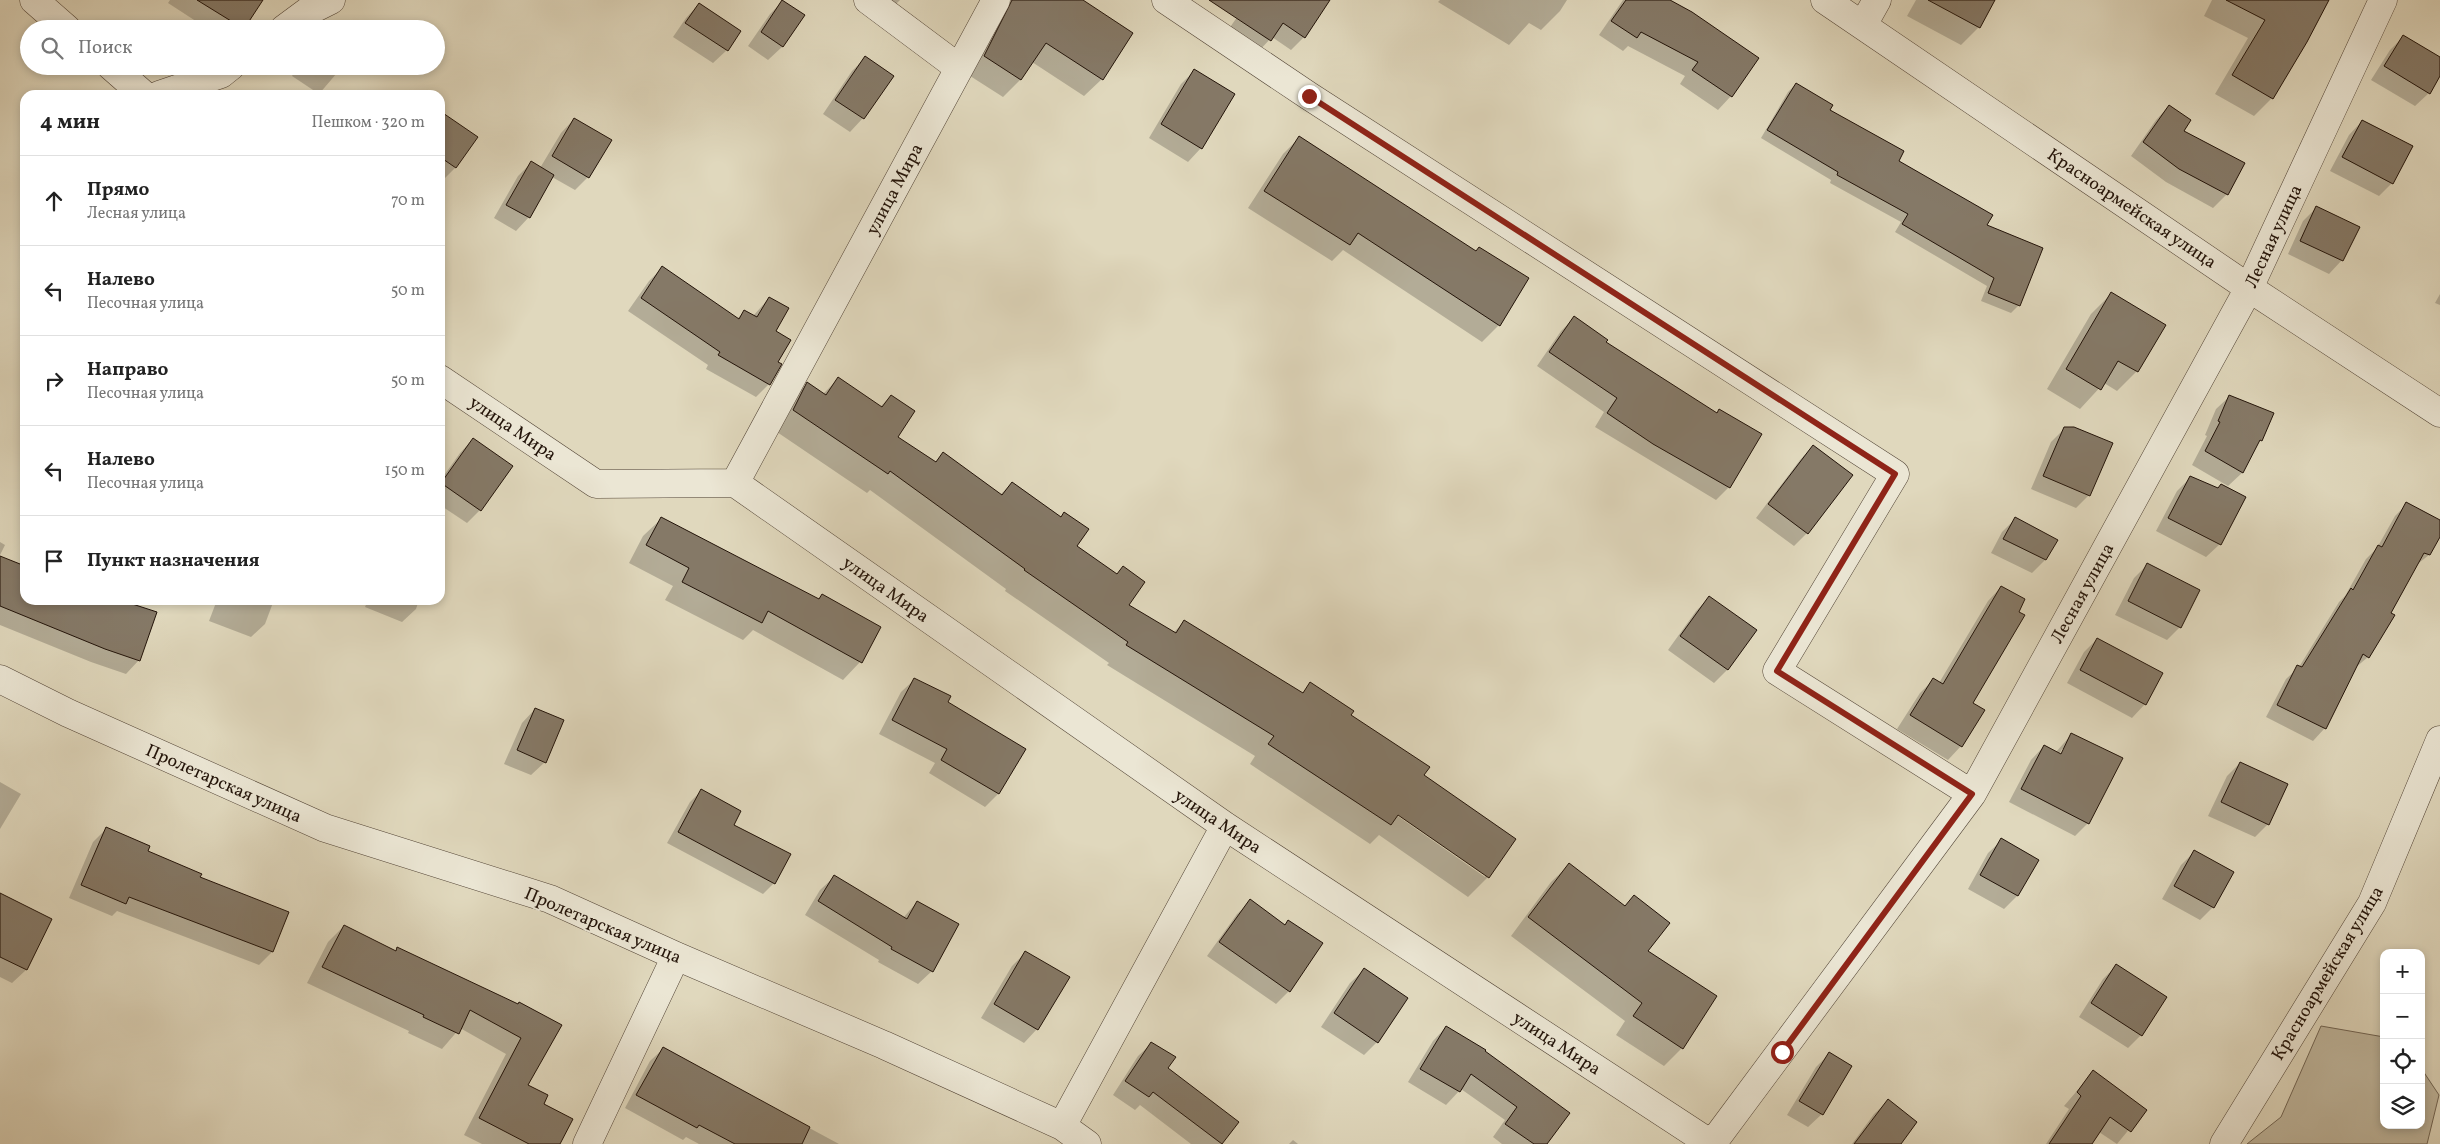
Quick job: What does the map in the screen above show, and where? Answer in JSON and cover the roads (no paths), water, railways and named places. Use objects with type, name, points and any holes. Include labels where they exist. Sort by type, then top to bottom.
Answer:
[{"type":"street","points":[[34,0],[57,20]]},
{"type":"street","points":[[296,20],[307,12],[331,0]]},
{"type":"street","points":[[868,0],[959,68]]},
{"type":"street","name":"улица Мира","points":[[735,483],[996,0]]},
{"type":"street","points":[[1166,0],[1309,96],[1895,474],[1777,671],[1972,794]]},
{"type":"street","name":"Красноармейская улица","points":[[1825,0],[2249,288],[2440,413]]},
{"type":"street","points":[[1863,25],[1877,0]]},
{"type":"street","name":"Лесная улица","points":[[1712,1144],[1972,794],[2249,288],[2383,0]]},
{"type":"street","points":[[121,75],[138,90]]},
{"type":"street","points":[[174,90],[218,75]]},
{"type":"street","name":"улица Мира","points":[[445,382],[596,484],[735,483],[1225,826],[1712,1144]]},
{"type":"street","name":"Пролетарская улица","points":[[0,679],[68,713],[325,828],[550,899],[676,956],[884,1045],[1062,1126],[1087,1144]]},
{"type":"street","name":"Красноармейская улица","points":[[2224,1144],[2372,903],[2440,740]]},
{"type":"street","points":[[1062,1126],[1225,826]]},
{"type":"street","points":[[587,1144],[676,956]]}]
